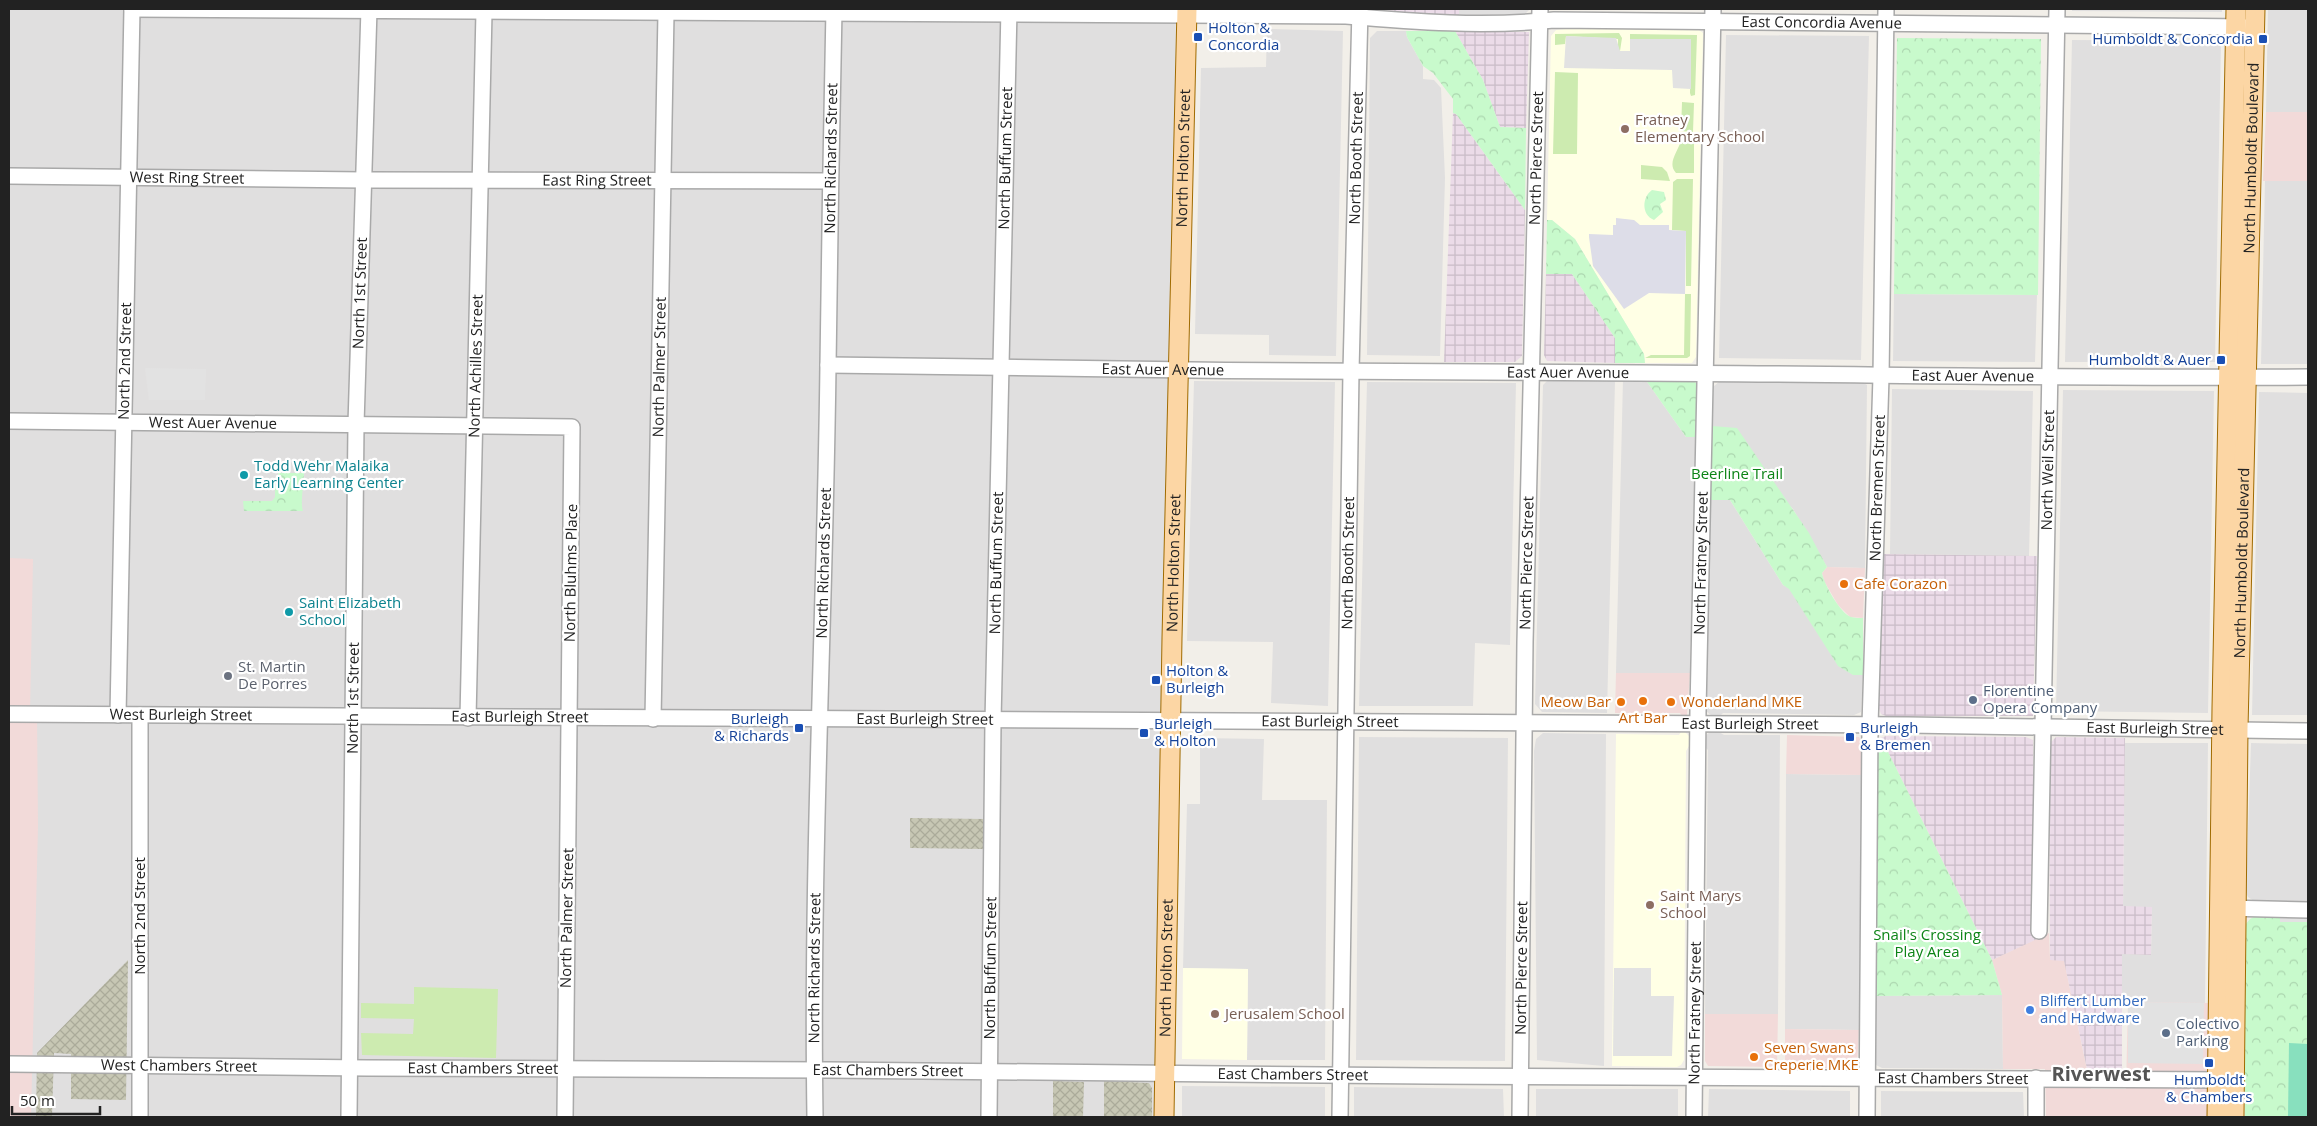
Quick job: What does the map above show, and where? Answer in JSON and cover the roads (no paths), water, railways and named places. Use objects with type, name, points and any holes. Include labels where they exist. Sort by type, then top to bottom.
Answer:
[{"type":"main road","name":"North Holton Street","points":[[1164,1117],[1186,12]]},
{"type":"main road","name":"North Humboldt Boulevard","points":[[2217,1117],[2226,1080],[2230,729],[2245,18]]},
{"type":"main road","name":"North Humboldt Boulevard","points":[[2226,1080],[2234,1117]]},
{"type":"street","name":"East Concordia Avenue","points":[[132,9],[666,13],[834,11],[1360,13],[1423,23],[1539,15],[1886,16],[2056,25],[2245,18]]},
{"type":"street","name":"North 2nd Street","points":[[118,715],[132,9]]},
{"type":"street","name":"North Weil Street","points":[[2039,931],[2057,9]]},
{"type":"street","name":"North 1st Street","points":[[350,1117],[356,424],[369,10]]},
{"type":"street","name":"North Richards Street","points":[[815,1117],[819,720],[834,11]]},
{"type":"street","name":"North Achilles Street","points":[[468,718],[484,12]]},
{"type":"street","name":"North Buffum Street","points":[[989,1117],[993,721],[1009,12]]},
{"type":"street","name":"North Palmer Street","points":[[653,719],[666,13]]},
{"type":"street","name":"North Booth Street","points":[[1340,1117],[1351,371],[1360,13]]},
{"type":"street","name":"North Pierce Street","points":[[1520,1117],[1524,724],[1539,15]]},
{"type":"street","name":"North Fratney Street","points":[[1694,1117],[1698,724],[1713,15]]},
{"type":"street","name":"North Bremen Street","points":[[1867,1117],[1870,725],[1881,377],[1886,16]]},
{"type":"street","name":"West Ring Street","points":[[9,176],[363,180]]},
{"type":"street","name":"East Ring Street","points":[[363,180],[663,179],[829,181]]},
{"type":"street","name":"East Auer Avenue","points":[[828,365],[1178,371],[1881,377],[2308,377]]},
{"type":"street","name":"West Auer Avenue","points":[[9,420],[356,424]]},
{"type":"street","points":[[356,424],[475,426]]},
{"type":"street","name":"North Bluhms Place","points":[[475,426],[572,427],[569,718]]},
{"type":"street","name":"West Burleigh Street","points":[[9,714],[353,717]]},
{"type":"street","name":"North 2nd Street","points":[[140,715],[140,1117]]},
{"type":"street","name":"East Burleigh Street","points":[[353,717],[1870,725],[2308,731]]},
{"type":"street","name":"North Palmer Street","points":[[565,1117],[569,718]]},
{"type":"street","points":[[2229,908],[2308,910]]},
{"type":"street","name":"West Chambers Street","points":[[9,1064],[350,1068]]},
{"type":"street","name":"East Chambers Street","points":[[350,1068],[2226,1080]]},
{"type":"street","points":[[2036,1078],[2036,1117]]},
{"type":"place","name":"Holton & Concordia","points":[[1198,37]]},
{"type":"place","name":"Humboldt & Concordia","points":[[2263,39]]},
{"type":"place","name":"Fratney Elementary School","points":[[1625,129]]},
{"type":"place","name":"Humboldt & Auer","points":[[2221,360]]},
{"type":"place","name":"Todd Wehr Malaika Early Learning Center","points":[[244,475]]},
{"type":"place","name":"Cafe Corazon","points":[[1844,584]]},
{"type":"place","name":"Saint Elizabeth School","points":[[289,612]]},
{"type":"place","name":"St. Martin De Porres","points":[[228,676]]},
{"type":"place","name":"Holton & Burleigh","points":[[1156,680]]},
{"type":"place","name":"Florentine Opera Company","points":[[1973,700]]},
{"type":"place","name":"Art Bar","points":[[1643,701]]},
{"type":"place","name":"Meow Bar","points":[[1621,702]]},
{"type":"place","name":"Wonderland MKE","points":[[1671,702]]},
{"type":"place","name":"Burleigh & Richards","points":[[799,728]]},
{"type":"place","name":"Burleigh & Holton","points":[[1144,733]]},
{"type":"place","name":"Burleigh & Bremen","points":[[1850,737]]},
{"type":"place","name":"Saint Marys School","points":[[1650,905]]},
{"type":"place","name":"Bliffert Lumber and Hardware","points":[[2030,1010]]},
{"type":"place","name":"Jerusalem School","points":[[1215,1014]]},
{"type":"place","name":"Colectivo Parking","points":[[2166,1033]]},
{"type":"place","name":"Seven Swans Creperie MKE","points":[[1754,1057]]},
{"type":"place","name":"Humboldt & Chambers","points":[[2209,1063]]},
{"type":"district","name":"Riverwest","points":[[2101,1074]]},
{"type":"park label","name":"Beerline Trail","points":[[1737,474]]},
{"type":"park label","name":"Snail's Crossing Play Area","points":[[1927,944]]}]
